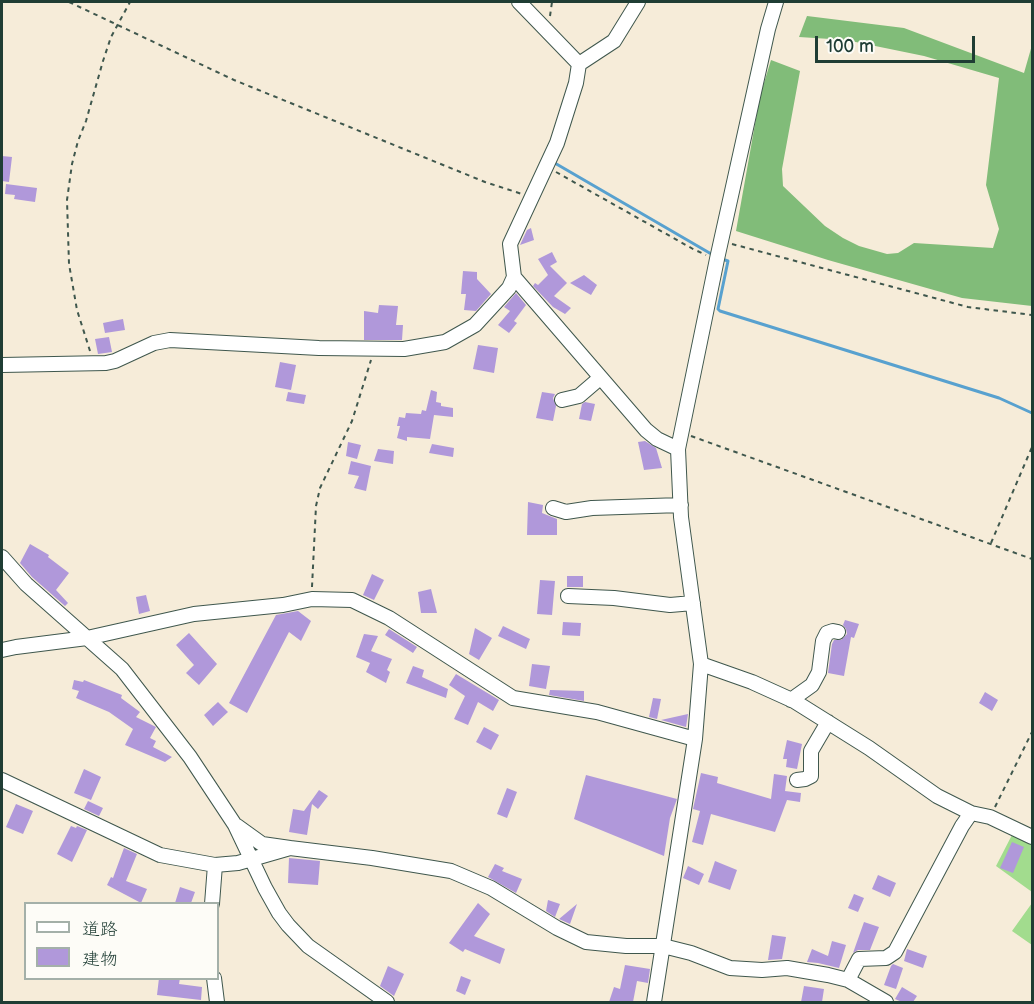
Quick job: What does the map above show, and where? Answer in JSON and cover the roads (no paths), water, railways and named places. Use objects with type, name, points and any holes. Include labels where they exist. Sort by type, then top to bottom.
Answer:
[{"type":"street","points":[[519,2],[579,64]]},
{"type":"street","points":[[2,365],[94,364],[115,361],[154,343],[171,340],[319,348],[404,349],[445,342],[475,325],[509,288],[514,277],[510,244],[557,144],[576,83],[579,64],[614,41],[638,2]]},
{"type":"street","points":[[654,1002],[695,739],[701,664],[681,505],[678,449],[680,432],[776,2]]},
{"type":"street","points":[[514,277],[646,430],[657,439],[678,449]]},
{"type":"street","points":[[562,400],[579,396],[600,378]]},
{"type":"street","points":[[553,508],[566,512],[592,508],[681,505]]},
{"type":"street","points":[[2,558],[26,584],[122,669],[190,757],[235,825],[265,888],[288,926],[308,946],[387,1002]]},
{"type":"street","points":[[568,596],[614,598],[670,605],[693,603]]},
{"type":"street","points":[[2,650],[87,638],[195,614],[283,605],[312,599],[352,600],[389,618],[513,698],[597,712],[695,739]]},
{"type":"street","points":[[791,700],[812,685],[819,672],[823,641],[827,633],[833,630],[838,632]]},
{"type":"street","points":[[701,664],[752,682],[791,700],[828,722],[937,796],[971,813],[990,817],[1032,837]]},
{"type":"street","points":[[797,780],[811,776],[811,751],[828,722]]},
{"type":"street","points":[[2,780],[160,855],[215,865],[252,860],[290,848]]},
{"type":"street","points":[[848,980],[859,959],[886,958],[895,952],[971,813]]},
{"type":"street","points":[[235,825],[262,843],[451,871],[491,888],[556,928],[586,942],[626,946],[663,945],[730,968],[762,970],[787,968],[848,980],[886,1002]]},
{"type":"street","points":[[212,902],[215,865]]},
{"type":"street","points":[[214,980],[217,1002]]},
{"type":"waterway","points":[[553,162],[713,255]]},
{"type":"waterway","points":[[722,259],[728,261],[718,309],[720,311],[999,398],[1032,413]]}]
